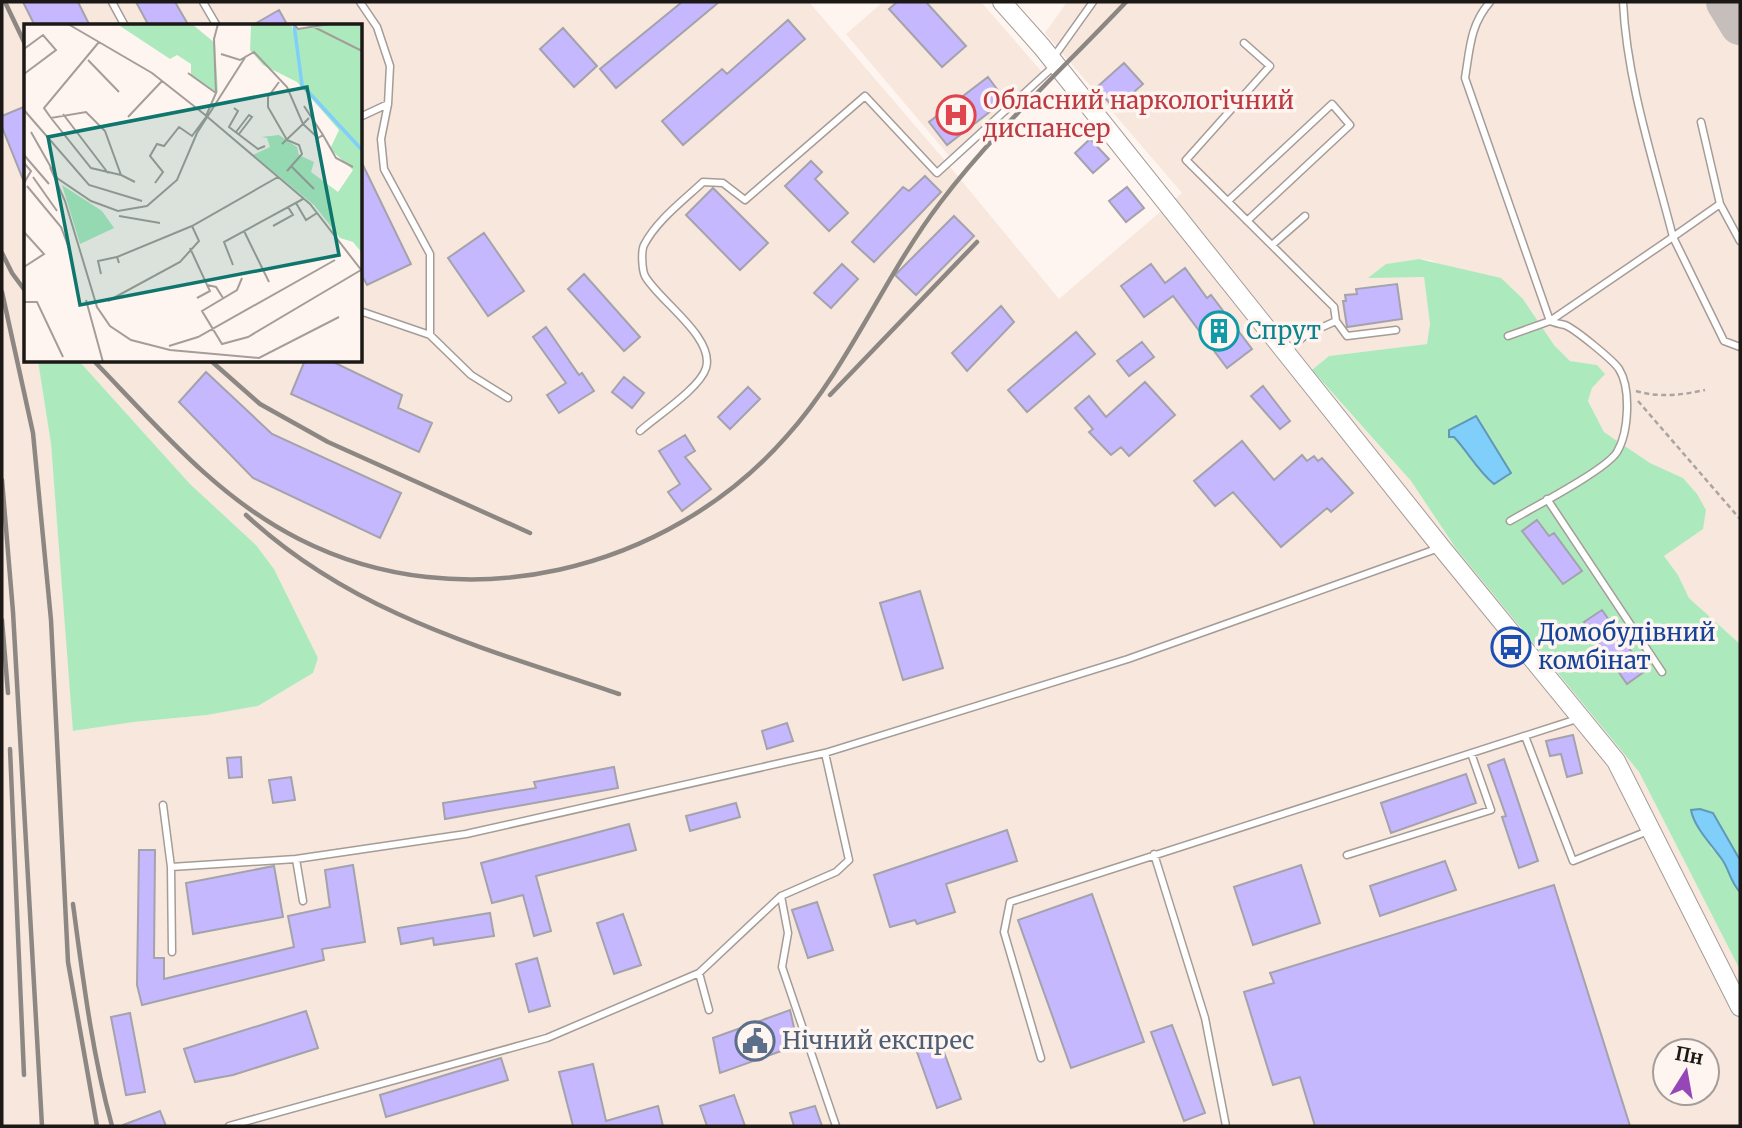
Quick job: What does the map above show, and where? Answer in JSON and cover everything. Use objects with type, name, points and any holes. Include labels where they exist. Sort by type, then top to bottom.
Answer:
[{"type":"street","points":[[1002,2],[1054,62],[1441,547],[1616,761],[1740,1007]]},
{"type":"lane","points":[[112,2],[124,24]]},
{"type":"lane","points":[[204,2],[216,24]]},
{"type":"lane","points":[[360,2],[377,27],[390,66],[388,104],[381,139],[384,169],[430,254],[430,335]]},
{"type":"lane","points":[[640,430],[698,382],[706,367],[705,351],[689,326],[644,275],[642,247],[659,224],[703,182],[723,183],[745,200],[865,96],[937,173],[1054,62],[1093,2]]},
{"type":"lane","points":[[1490,2],[1478,16],[1465,78],[1550,321]]},
{"type":"lane","points":[[1623,2],[1630,65],[1649,150],[1673,237],[1724,341],[1740,347]]},
{"type":"lane","points":[[1244,43],[1270,66],[1186,160],[1334,307],[1336,321],[1347,337],[1396,330]]},
{"type":"lane","points":[[362,116],[388,104]]},
{"type":"lane","points":[[1228,201],[1332,104],[1350,124],[1247,220]]},
{"type":"lane","points":[[1701,122],[1720,204],[1740,241]]},
{"type":"lane","points":[[1508,335],[1550,321],[1720,204]]},
{"type":"lane","points":[[1272,245],[1305,216]]},
{"type":"lane","points":[[362,312],[430,335],[471,375],[508,398]]},
{"type":"lane","points":[[1285,352],[1307,334],[1336,321]]},
{"type":"lane","points":[[1510,521],[1600,468],[1617,453],[1626,425],[1626,388],[1619,368],[1567,326],[1550,321]]},
{"type":"lane","points":[[1547,499],[1662,672]]},
{"type":"lane","points":[[171,867],[296,859],[466,834],[825,753],[1128,659],[1441,547]]},
{"type":"lane","points":[[1041,1058],[1004,932],[1010,902],[1580,718]]},
{"type":"lane","points":[[1525,736],[1573,861],[1650,831]]},
{"type":"lane","points":[[229,1126],[547,1038],[699,973],[781,896],[836,872],[849,860],[825,753]]},
{"type":"lane","points":[[1348,855],[1491,810],[1471,753]]},
{"type":"lane","points":[[163,804],[171,867],[172,953]]},
{"type":"lane","points":[[1154,854],[1205,1018],[1226,1126]]},
{"type":"lane","points":[[296,859],[303,901]]},
{"type":"lane","points":[[781,896],[788,933],[782,967],[836,1126]]},
{"type":"lane","points":[[699,973],[709,1010]]},
{"type":"path","points":[[1626,388],[1648,395],[1673,396],[1705,390]]},
{"type":"path","points":[[1626,388],[1740,519]]},
{"type":"shaded area","points":[[2,2],[809,2],[1059,299],[1182,193],[1045,33],[1067,2],[1740,2],[1740,644],[1689,598],[1678,575],[1664,556],[1683,478],[1650,463],[1604,432],[1588,401],[1592,388],[1604,373],[1596,365],[1570,361],[1554,345],[1523,299],[1430,260],[1386,264],[1424,277],[1430,324],[1428,344],[1329,356],[1312,371],[1411,481],[1457,550],[1639,772],[1740,970],[1740,1126],[2,1126]],"holes":[[[24,24],[362,24],[362,362],[80,362],[190,484],[256,545],[274,569],[318,658],[313,673],[258,706],[74,731],[51,444],[38,362],[24,362]]]},
{"type":"shaded area","name":"Обласний наркологічний диспансер","points":[[883,2],[981,2],[1043,73],[951,158],[846,34]]},
{"type":"green space","points":[[1712,2],[1740,2],[1740,48]]},
{"type":"green space","points":[[1419,259],[1501,278],[1523,299],[1554,345],[1570,361],[1597,365],[1605,374],[1592,388],[1588,401],[1604,432],[1650,463],[1683,478],[1706,510],[1703,529],[1664,556],[1678,575],[1689,598],[1740,644],[1740,860],[1727,837],[1692,816],[1709,840],[1711,848],[1722,858],[1740,892],[1740,970],[1639,772],[1457,550],[1411,481],[1312,370],[1329,356],[1427,344],[1430,324],[1424,277],[1368,278],[1386,264]]},
{"type":"green space","points":[[38,362],[80,362],[190,484],[256,545],[274,569],[318,658],[313,673],[258,706],[73,731],[51,444]]},
{"type":"water","points":[[1476,416],[1511,473],[1494,484],[1454,437],[1449,437],[1449,430]]},
{"type":"water","points":[[1700,809],[1713,813],[1740,860],[1740,892],[1724,862],[1696,823],[1691,810]]},
{"type":"building","points":[[23,2],[78,2],[89,24],[34,24]]},
{"type":"building","points":[[136,2],[175,2],[188,24],[148,24]]},
{"type":"building","points":[[682,2],[719,2],[616,88],[600,69]]},
{"type":"building","points":[[897,2],[926,2],[966,46],[942,67],[889,9]]},
{"type":"building","points":[[279,10],[287,24],[254,24]]},
{"type":"building","points":[[788,20],[805,39],[683,145],[662,121],[722,69],[727,74]]},
{"type":"building","points":[[563,28],[597,66],[574,87],[540,49]]},
{"type":"building","points":[[1124,63],[1143,84],[1115,109],[1096,88]]},
{"type":"building","points":[[988,77],[1005,100],[947,145],[929,122]]},
{"type":"building","points":[[24,107],[24,182],[2,127],[2,116]]},
{"type":"building","points":[[1090,139],[1109,159],[1093,173],[1075,153]]},
{"type":"building","points":[[811,161],[822,172],[815,179],[848,213],[829,231],[785,186]]},
{"type":"building","points":[[362,163],[411,264],[367,285],[362,276]]},
{"type":"building","points":[[925,176],[941,192],[874,262],[852,242],[903,187],[909,191]]},
{"type":"building","points":[[1127,187],[1144,208],[1126,222],[1109,201]]},
{"type":"building","points":[[713,188],[768,243],[740,270],[686,215]]},
{"type":"building","points":[[954,216],[974,236],[916,295],[895,275]]},
{"type":"building","points":[[484,233],[524,291],[488,316],[448,258]]},
{"type":"building","points":[[842,264],[858,279],[831,308],[814,293]]},
{"type":"building","points":[[1151,264],[1165,283],[1185,268],[1207,298],[1211,295],[1252,349],[1227,368],[1173,296],[1144,317],[1121,286]]},
{"type":"building","points":[[584,274],[640,337],[624,351],[568,289]]},
{"type":"building","points":[[1397,284],[1402,319],[1347,327],[1343,301],[1346,301],[1345,295],[1357,294],[1356,289]]},
{"type":"building","points":[[1001,306],[1014,322],[967,371],[952,353]]},
{"type":"building","points":[[546,327],[579,375],[582,373],[594,391],[559,413],[547,395],[566,383],[533,337]]},
{"type":"building","points":[[1076,332],[1095,354],[1027,412],[1008,390]]},
{"type":"building","points":[[1142,342],[1154,357],[1129,376],[1117,361]]},
{"type":"building","points":[[304,362],[333,362],[402,395],[398,408],[432,423],[419,452],[291,394]]},
{"type":"building","points":[[206,372],[272,434],[401,493],[380,538],[253,478],[179,402]]},
{"type":"building","points":[[624,377],[644,393],[632,408],[612,392]]},
{"type":"building","points":[[1145,382],[1175,415],[1129,456],[1121,447],[1111,455],[1089,432],[1093,429],[1075,408],[1089,396],[1106,417]]},
{"type":"building","points":[[1263,386],[1290,421],[1280,429],[1251,396]]},
{"type":"building","points":[[748,387],[760,399],[730,429],[718,417]]},
{"type":"building","points":[[685,435],[695,451],[685,457],[711,489],[682,511],[668,492],[680,484],[659,451]]},
{"type":"building","points":[[1242,441],[1274,480],[1302,455],[1307,461],[1314,456],[1318,461],[1322,458],[1353,493],[1331,512],[1327,508],[1281,547],[1233,492],[1215,506],[1194,481]]},
{"type":"building","points":[[1537,520],[1549,536],[1554,533],[1582,571],[1563,584],[1522,531]]},
{"type":"building","points":[[920,591],[943,668],[903,680],[880,603]]},
{"type":"building","points":[[1602,610],[1645,671],[1627,684],[1584,622]]},
{"type":"building","points":[[787,723],[793,741],[767,749],[762,731]]},
{"type":"building","points":[[1573,735],[1582,773],[1567,777],[1561,754],[1550,756],[1546,741]]},
{"type":"building","points":[[241,757],[242,777],[229,778],[227,758]]},
{"type":"building","points":[[1504,759],[1538,861],[1519,868],[1502,817],[1506,816],[1488,765]]},
{"type":"building","points":[[614,767],[618,788],[445,819],[443,803],[536,788],[534,782]]},
{"type":"building","points":[[1466,774],[1476,803],[1391,833],[1381,803]]},
{"type":"building","points":[[291,777],[295,800],[273,803],[269,780]]},
{"type":"building","points":[[736,803],[740,817],[690,831],[686,816]]},
{"type":"building","points":[[629,824],[636,850],[536,876],[551,931],[534,936],[523,895],[492,903],[481,863]]},
{"type":"building","points":[[1007,830],[1017,861],[946,884],[955,912],[917,924],[915,920],[890,927],[874,875]]},
{"type":"building","points":[[139,850],[155,850],[154,958],[164,958],[164,979],[294,947],[288,916],[330,907],[325,870],[353,865],[365,942],[322,949],[324,960],[142,1005],[137,985]]},
{"type":"building","points":[[1445,861],[1456,890],[1380,916],[1370,886]]},
{"type":"building","points":[[1301,865],[1320,923],[1253,945],[1234,887]]},
{"type":"building","points":[[274,866],[283,917],[193,934],[186,883]]},
{"type":"building","points":[[1554,885],[1630,1126],[1315,1126],[1300,1077],[1273,1085],[1244,992],[1274,983],[1270,973]]},
{"type":"building","points":[[1092,894],[1144,1042],[1071,1068],[1018,920]]},
{"type":"building","points":[[817,902],[833,950],[808,958],[792,910]]},
{"type":"building","points":[[490,913],[494,936],[434,945],[433,938],[401,944],[398,928]]},
{"type":"building","points":[[623,914],[641,965],[614,974],[597,923]]},
{"type":"building","points":[[537,958],[550,1006],[529,1012],[516,964]]},
{"type":"building","name":"Нічний експрес","points":[[790,1010],[798,1045],[720,1073],[713,1038]]},
{"type":"building","points":[[306,1011],[318,1048],[233,1075],[195,1082],[184,1049]]},
{"type":"building","points":[[130,1013],[145,1092],[126,1095],[111,1017]]},
{"type":"building","points":[[1172,1025],[1205,1113],[1184,1121],[1151,1032]]},
{"type":"building","points":[[941,1044],[961,1099],[937,1108],[917,1052]]},
{"type":"building","points":[[501,1058],[508,1080],[386,1117],[380,1095]]},
{"type":"building","points":[[593,1064],[606,1121],[658,1106],[663,1126],[573,1126],[559,1072]]},
{"type":"building","points":[[734,1095],[745,1126],[707,1126],[700,1106]]},
{"type":"building","points":[[815,1106],[822,1126],[794,1126],[790,1113]]},
{"type":"building","points":[[160,1111],[166,1126],[123,1126],[123,1125]]},
{"type":"taxiway","points":[[1726,2],[1740,25]]},
{"type":"railway","points":[[5,2],[24,42]]},
{"type":"railway","points":[[95,362],[164,434],[241,503],[299,539],[362,564],[427,577],[493,579],[559,570],[623,550],[683,522],[738,484],[786,437],[829,381],[901,261],[961,176],[1006,125],[1126,2]]},
{"type":"railway","points":[[830,395],[977,242]]},
{"type":"railway","points":[[2,253],[24,289]]},
{"type":"railway","points":[[2,292],[33,433],[51,620],[68,962],[97,1126]]},
{"type":"railway","points":[[212,362],[260,404],[328,442],[530,533]]},
{"type":"railway","points":[[2,480],[13,612],[42,1126]]},
{"type":"railway","points":[[246,515],[287,550],[331,579],[376,603],[470,644],[619,694]]},
{"type":"railway","points":[[2,620],[8,693]]},
{"type":"railway","points":[[10,749],[24,1075]]},
{"type":"railway","points":[[73,904],[84,988],[112,1126]]},
{"type":"place","name":"Обласний наркологічний диспансер","points":[[956,115]]},
{"type":"place","name":"Спрут","points":[[1219,331]]},
{"type":"place","name":"Домобудівний комбінат","points":[[1511,647]]},
{"type":"place","name":"Нічний експрес","points":[[755,1041]]}]
